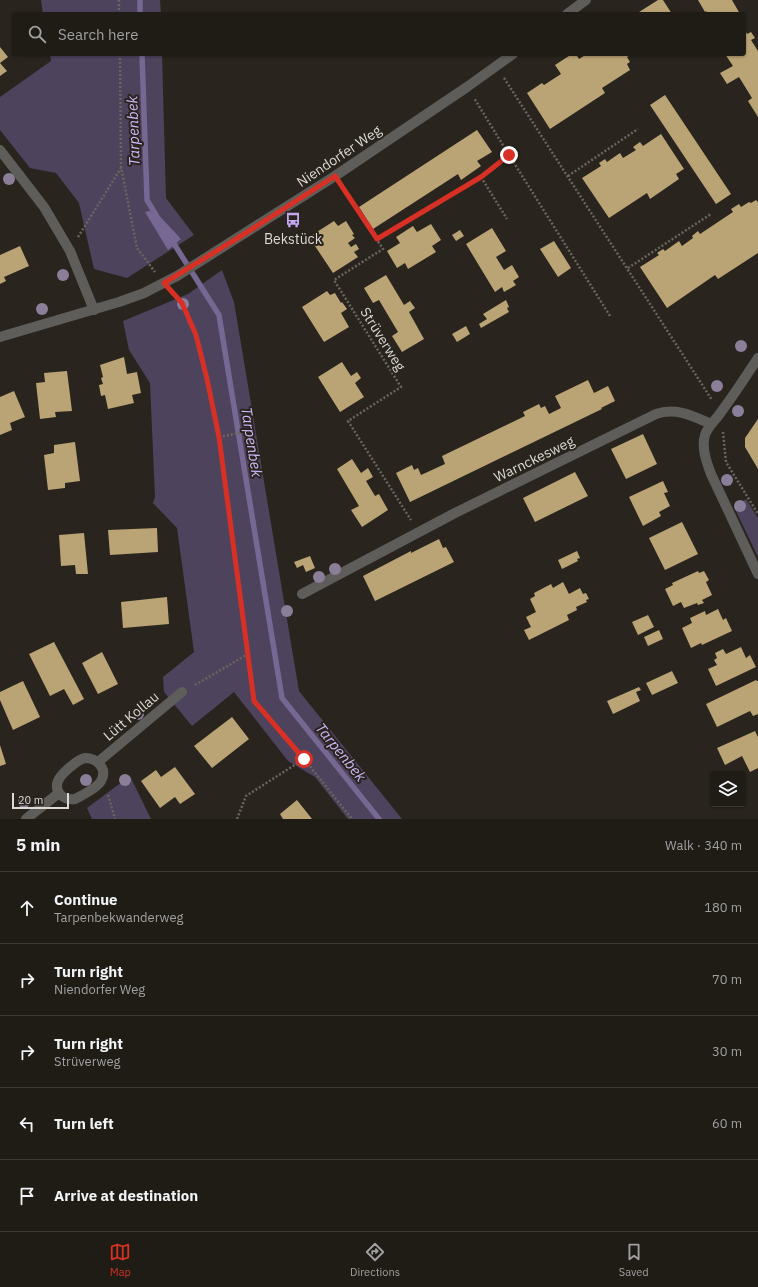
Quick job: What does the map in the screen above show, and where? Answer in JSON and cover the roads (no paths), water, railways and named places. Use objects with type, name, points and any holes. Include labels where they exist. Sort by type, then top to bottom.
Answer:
[{"type":"street","points":[[570,12],[585,1]]},
{"type":"street","name":"Niendorfer Weg","points":[[0,337],[119,302],[177,276],[335,176],[510,56]]},
{"type":"street","points":[[0,150],[44,207],[70,251],[94,310]]},
{"type":"street","points":[[758,358],[721,413],[711,424],[705,435],[704,449],[711,474],[758,574]]},
{"type":"street","name":"Warnckesweg","points":[[302,594],[462,509],[661,413],[674,411],[680,412],[711,424]]},
{"type":"street","name":"Lütt Kollau","points":[[98,762],[182,692]]},
{"type":"street","points":[[85,758],[90,758],[98,762],[103,771],[101,781],[98,785],[75,799],[66,798],[59,794],[57,786],[59,778],[76,762],[85,758]]},
{"type":"street","points":[[26,819],[59,794]]},
{"type":"waterway","name":"Tarpenbek","points":[[140,0],[140,12]]},
{"type":"waterway","name":"Tarpenbek","points":[[142,56],[147,200],[156,215]]},
{"type":"waterway","name":"Tarpenbek","points":[[171,239],[219,315],[282,698],[379,819]]},
{"type":"place","name":"Bekstück","points":[[293,220]]}]
